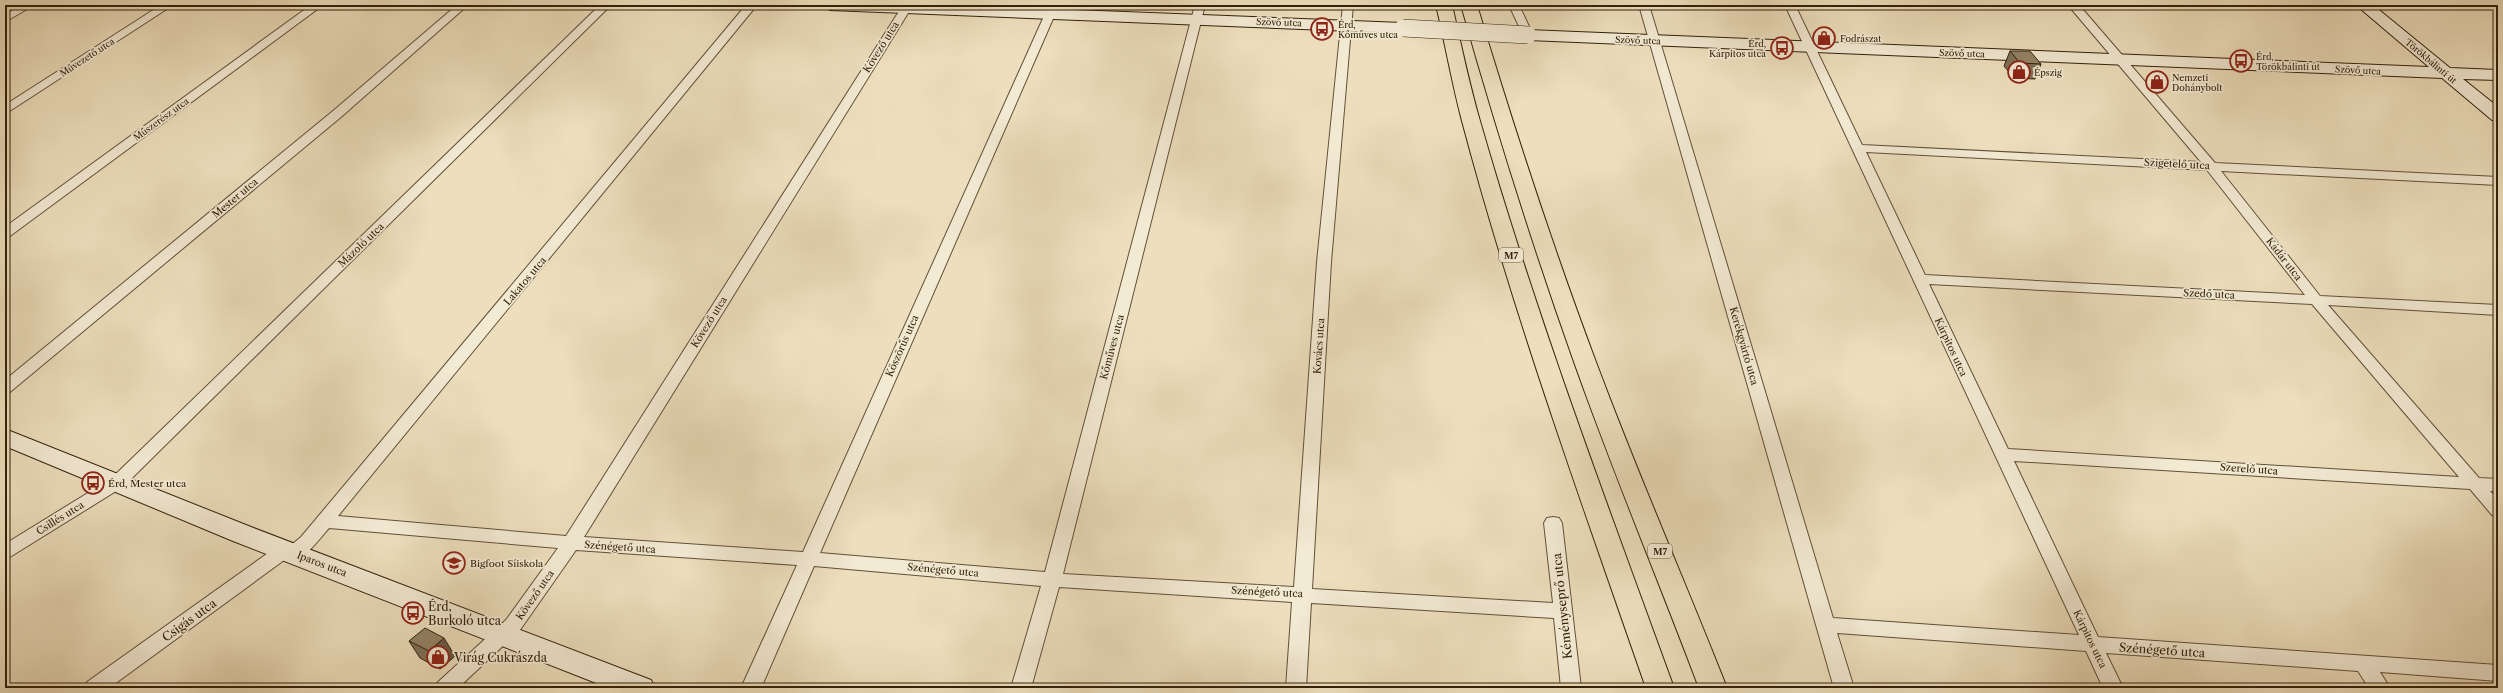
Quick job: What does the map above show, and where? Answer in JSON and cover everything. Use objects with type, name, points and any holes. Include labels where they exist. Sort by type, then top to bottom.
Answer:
[{"type":"highway","name":"M7","points":[[1444,5],[1471,120],[1515,267],[1593,500],[1660,688]]},
{"type":"highway","name":"M7","points":[[1469,5],[1514,158],[1604,415],[1713,688]]},
{"type":"street","points":[[5,19],[29,5]]},
{"type":"street","name":"Művezető utca","points":[[5,110],[168,5]]},
{"type":"street","name":"Műszerész utca","points":[[5,233],[318,5]]},
{"type":"street","name":"Mester utca","points":[[5,388],[337,114],[463,5]]},
{"type":"street","name":"Mázoló utca","points":[[115,484],[606,5]]},
{"type":"street","name":"Lakatos utca","points":[[289,552],[324,521],[752,5]]},
{"type":"street","name":"Szövő utca","points":[[830,5],[1199,12],[1347,25],[1528,35],[2498,75]]},
{"type":"street","name":"Kovács utca","points":[[1296,688],[1304,594],[1324,262],[1348,5]]},
{"type":"street","points":[[1514,5],[1528,35]]},
{"type":"street","name":"Kerékgyártó utca","points":[[1644,5],[1844,688]]},
{"type":"street","name":"Kárpitos utca","points":[[1790,5],[1856,148],[2113,688]]},
{"type":"street","name":"Kádár utca","points":[[2073,5],[2210,165],[2315,299],[2498,511]]},
{"type":"street","name":"Törökbálinti út","points":[[2364,5],[2498,116]]},
{"type":"street","name":"Kövező utca","points":[[445,688],[504,634],[520,617],[571,543],[906,7]]},
{"type":"street","name":"Köszörűs utca","points":[[751,688],[1052,9]]},
{"type":"street","name":"Kőműves utca","points":[[1021,688],[1052,580],[1199,12]]},
{"type":"street","name":"Szigetelő utca","points":[[1856,148],[2498,181]]},
{"type":"street","name":"Szedő utca","points":[[1919,279],[2315,299],[2498,310]]},
{"type":"street","name":"Iparos utca","points":[[5,437],[115,484],[640,688]]},
{"type":"street","name":"Szerelő utca","points":[[2001,454],[2498,485]]},
{"type":"street","name":"Csillés utca","points":[[5,553],[115,484]]},
{"type":"street","name":"Szénégető utca","points":[[324,521],[571,543],[809,559],[1052,580],[1304,594],[1563,611]]},
{"type":"street","name":"Kéményseprő utca","points":[[1553,523],[1571,688]]},
{"type":"street","name":"Csigás utca","points":[[94,688],[289,552]]},
{"type":"street","name":"Szénégető utca","points":[[1826,625],[2093,646],[2498,673]]},
{"type":"street","points":[[2364,664],[2380,688]]},
{"type":"building","points":[[2010,51],[2030,51],[2041,64],[2020,63]]},
{"type":"building","points":[[425,628],[444,638],[429,651],[409,641]]},
{"type":"place","name":"Érd, Kőműves utca","points":[[1322,29]]},
{"type":"place","name":"Fodrászat","points":[[1824,38]]},
{"type":"place","name":"Érd, Kárpitos utca","points":[[1782,48]]},
{"type":"place","name":"Érd, Törökbálinti út","points":[[2241,61]]},
{"type":"place","name":"Épszig","points":[[2019,72]]},
{"type":"place","name":"Nemzeti Dohánybolt","points":[[2157,82]]},
{"type":"place","name":"Érd, Mester utca","points":[[93,483]]},
{"type":"place","name":"Bigfoot Síiskola","points":[[454,563]]},
{"type":"place","name":"Érd, Burkoló utca","points":[[413,613]]},
{"type":"place","name":"Virág Cukrászda","points":[[438,657]]}]
